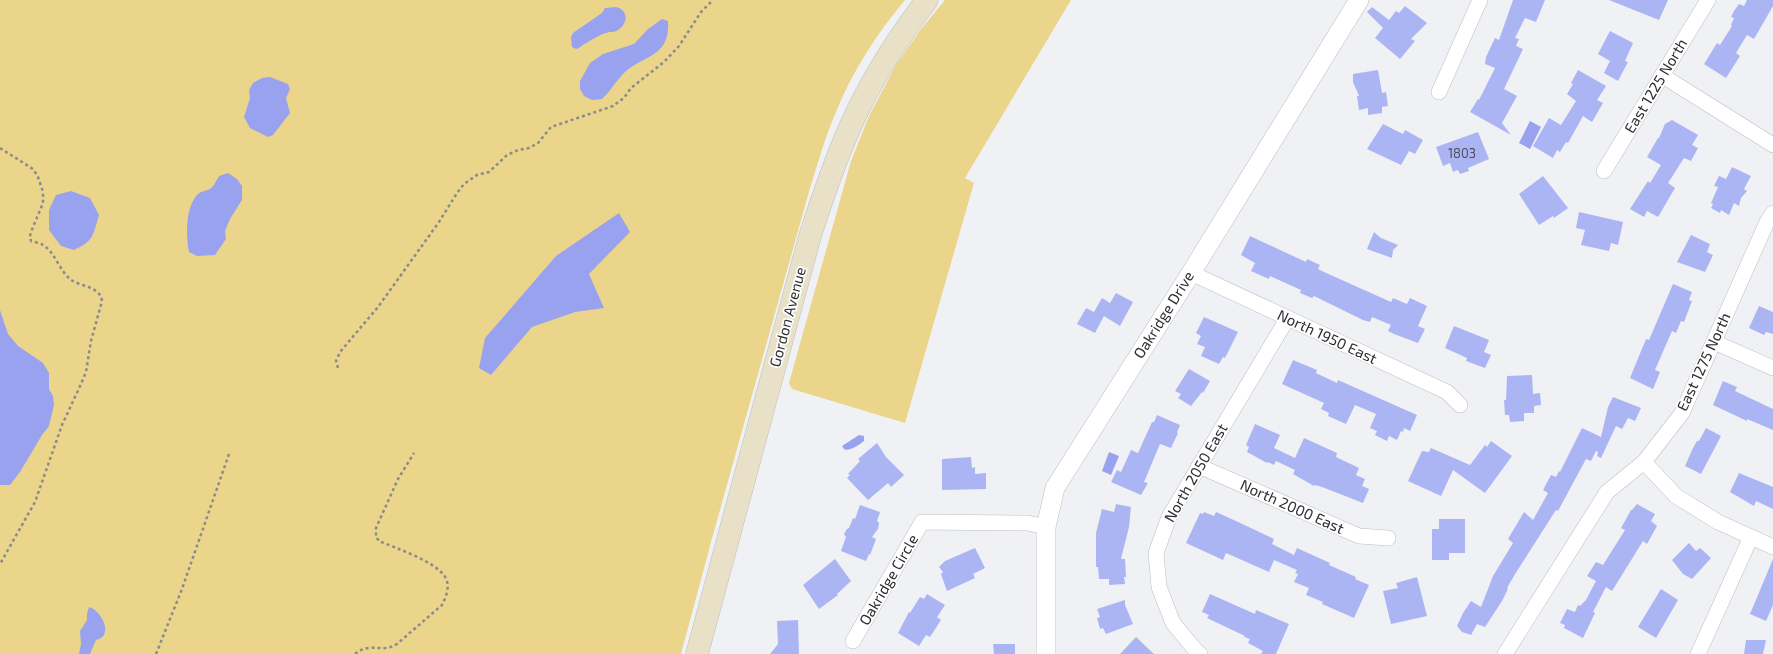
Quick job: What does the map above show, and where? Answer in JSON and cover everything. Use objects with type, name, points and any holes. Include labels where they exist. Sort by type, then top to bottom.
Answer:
[{"type":"main road","name":"Gordon Avenue","points":[[697,654],[810,236],[829,180],[850,126],[878,74],[908,24],[927,0]]},
{"type":"street","name":"Oakridge Drive","points":[[1046,654],[1046,527],[1055,488],[1191,273],[1359,0]]},
{"type":"street","points":[[1439,92],[1480,0]]},
{"type":"street","name":"East 1225 North","points":[[1604,170],[1663,76],[1708,0]]},
{"type":"street","points":[[1663,76],[1773,145]]},
{"type":"street","name":"East 1275 North","points":[[1505,654],[1607,492],[1644,462],[1682,413],[1767,222],[1773,213]]},
{"type":"street","name":"North 1950 East","points":[[1191,273],[1287,319],[1447,392],[1460,405]]},
{"type":"street","name":"North 2050 East","points":[[1200,654],[1172,623],[1159,588],[1156,553],[1169,517],[1287,319]]},
{"type":"street","points":[[1714,342],[1773,368]]},
{"type":"street","points":[[1644,462],[1676,496],[1718,522],[1773,547]]},
{"type":"street","name":"North 2000 East","points":[[1199,466],[1359,536],[1388,538]]},
{"type":"street","name":"Oakridge Circle","points":[[853,641],[922,522],[1028,523],[1046,527]]},
{"type":"street","points":[[1698,654],[1751,537]]},
{"type":"path","points":[[338,368],[336,361],[340,352],[378,307],[439,222],[456,193],[464,184],[477,175],[489,172],[507,155],[518,150],[529,148],[538,143],[551,127],[613,106],[624,98],[632,88],[664,62],[679,46],[701,12],[713,0]]},
{"type":"path","points":[[0,148],[33,169],[38,176],[43,192],[43,203],[31,232],[31,241],[43,245],[50,251],[65,275],[72,281],[97,291],[101,296],[102,301],[91,341],[86,372],[82,384],[62,425],[35,502],[0,564]]},
{"type":"path","points":[[355,654],[365,647],[391,648],[398,644],[442,605],[446,597],[448,589],[447,580],[434,566],[379,541],[376,537],[376,528],[398,479],[414,453]]},
{"type":"path","points":[[156,654],[182,589],[229,454]]},
{"type":"shaded area","points":[[0,0],[905,0],[875,39],[857,68],[842,97],[825,140],[810,188],[681,654],[0,654]]},
{"type":"shaded area","points":[[945,0],[1071,0],[965,178],[974,183],[905,423],[792,389],[789,383],[851,161],[869,116],[896,65],[921,29]]},
{"type":"water","points":[[616,7],[623,11],[626,17],[624,24],[621,27],[614,32],[608,32],[600,35],[579,48],[576,49],[572,47],[571,37],[573,33],[602,13],[605,8]]},
{"type":"water","points":[[662,19],[668,21],[668,32],[661,48],[656,53],[626,71],[602,99],[592,100],[584,96],[580,89],[580,81],[590,63],[603,54],[634,44],[648,29]]},
{"type":"water","points":[[270,77],[288,84],[290,89],[286,98],[290,113],[273,135],[268,137],[250,128],[244,117],[250,98],[249,90],[253,83],[262,78]]},
{"type":"water","points":[[1530,121],[1541,127],[1530,149],[1519,143]]},
{"type":"water","points":[[228,173],[237,179],[242,186],[242,200],[230,219],[225,231],[226,239],[215,255],[197,256],[189,252],[188,245],[187,230],[191,206],[198,194],[210,189],[219,176]]},
{"type":"water","points":[[71,191],[90,198],[99,215],[92,237],[86,244],[74,250],[61,246],[49,230],[49,210],[56,195]]},
{"type":"water","points":[[619,213],[630,232],[589,274],[604,308],[575,312],[532,327],[491,375],[479,368],[485,338],[556,256]]},
{"type":"water","points":[[0,310],[8,334],[18,346],[43,363],[49,373],[49,389],[53,396],[54,405],[49,426],[10,485],[0,485]]},
{"type":"water","points":[[859,435],[864,436],[864,441],[851,449],[844,449],[842,446]]},
{"type":"water","points":[[1109,452],[1119,456],[1111,475],[1102,471]]},
{"type":"water","points":[[89,607],[98,613],[104,623],[105,634],[102,638],[96,640],[90,654],[79,654],[81,644],[80,631],[87,620]]},
{"type":"building","points":[[1513,0],[1545,0],[1536,22],[1525,18],[1515,38],[1519,39],[1516,46],[1523,49],[1504,89],[1517,96],[1502,123],[1511,135],[1470,112],[1478,99],[1479,100],[1495,68],[1485,64],[1486,57],[1495,38],[1499,40]]},
{"type":"building","points":[[1609,0],[1668,0],[1659,20]]},
{"type":"building","points":[[1747,0],[1773,0],[1773,6],[1754,39],[1747,35],[1736,53],[1740,56],[1726,78],[1704,64],[1717,43],[1720,45],[1732,26],[1731,25],[1734,18],[1731,17],[1734,11],[1739,4],[1744,6]]},
{"type":"building","points":[[1405,6],[1427,23],[1411,39],[1415,41],[1400,59],[1375,38],[1383,28],[1367,12],[1372,7],[1389,20],[1396,11],[1399,13]]},
{"type":"building","points":[[1610,31],[1633,43],[1625,61],[1628,62],[1618,81],[1604,73],[1610,61],[1598,54]]},
{"type":"building","points":[[1378,70],[1382,93],[1386,92],[1388,106],[1382,107],[1382,113],[1368,115],[1368,108],[1359,110],[1357,96],[1359,96],[1353,82],[1353,74]]},
{"type":"building","points":[[1578,70],[1606,86],[1597,100],[1603,103],[1592,122],[1583,116],[1568,143],[1566,142],[1560,152],[1557,150],[1553,158],[1533,146],[1549,118],[1561,125],[1576,101],[1567,94],[1573,84],[1571,83]]},
{"type":"building","points":[[1672,120],[1698,135],[1692,145],[1698,148],[1691,161],[1684,158],[1668,183],[1675,188],[1658,217],[1647,211],[1644,217],[1630,209],[1648,181],[1650,183],[1661,165],[1647,157],[1659,138],[1665,124]]},
{"type":"building","points":[[1383,124],[1403,134],[1405,130],[1423,140],[1415,154],[1409,151],[1401,165],[1367,149]]},
{"type":"building","points":[[1478,132],[1489,159],[1468,168],[1469,171],[1460,174],[1458,170],[1453,172],[1450,163],[1443,166],[1436,147]]},
{"type":"building","points":[[1732,167],[1751,176],[1744,189],[1747,191],[1741,198],[1739,206],[1734,203],[1729,215],[1721,210],[1720,213],[1711,208],[1713,204],[1711,203],[1718,187],[1714,186],[1719,176],[1726,179]]},
{"type":"building","points":[[1543,176],[1568,208],[1554,218],[1553,216],[1539,225],[1519,194]]},
{"type":"building","points":[[1579,212],[1623,222],[1618,245],[1611,243],[1609,251],[1581,245],[1585,230],[1576,228]]},
{"type":"building","points":[[1374,232],[1381,238],[1398,245],[1393,250],[1392,258],[1367,249]]},
{"type":"building","points":[[1691,235],[1710,244],[1707,252],[1713,255],[1705,272],[1677,262]]},
{"type":"building","points":[[1250,236],[1306,262],[1307,259],[1320,265],[1318,269],[1391,302],[1393,298],[1407,304],[1410,298],[1427,306],[1418,326],[1425,329],[1418,343],[1388,331],[1391,325],[1372,317],[1370,322],[1363,320],[1314,296],[1312,298],[1300,293],[1301,290],[1270,276],[1269,279],[1251,271],[1255,263],[1241,255]]},
{"type":"building","points":[[1673,284],[1692,292],[1689,300],[1692,301],[1684,322],[1681,321],[1676,333],[1672,331],[1655,370],[1660,372],[1653,389],[1630,378],[1646,339],[1649,340]]},
{"type":"building","points":[[1116,293],[1133,302],[1120,326],[1104,316],[1095,333],[1077,324],[1086,308],[1094,312],[1102,298],[1110,303]]},
{"type":"building","points":[[1759,306],[1773,312],[1773,334],[1766,332],[1764,335],[1749,328]]},
{"type":"building","points":[[1204,317],[1238,332],[1225,358],[1223,357],[1219,364],[1201,356],[1205,347],[1197,344],[1201,336],[1196,333]]},
{"type":"building","points":[[1454,326],[1489,340],[1484,352],[1491,355],[1485,368],[1466,361],[1467,358],[1445,348]]},
{"type":"building","points":[[1293,360],[1317,370],[1316,373],[1337,383],[1338,380],[1417,415],[1410,431],[1404,428],[1397,440],[1389,436],[1387,441],[1375,435],[1377,431],[1370,428],[1376,414],[1355,405],[1346,424],[1328,416],[1329,413],[1321,409],[1324,403],[1282,384]]},
{"type":"building","points":[[1189,369],[1210,381],[1203,393],[1202,392],[1191,406],[1178,398],[1181,394],[1175,391]]},
{"type":"building","points":[[1532,375],[1533,394],[1540,393],[1541,405],[1534,406],[1534,413],[1524,413],[1524,421],[1510,422],[1509,415],[1505,415],[1504,400],[1506,400],[1507,376]]},
{"type":"building","points":[[1723,381],[1737,387],[1735,391],[1773,409],[1773,430],[1747,419],[1747,421],[1713,405]]},
{"type":"building","points":[[1613,397],[1641,408],[1635,421],[1628,418],[1622,429],[1616,426],[1601,458],[1597,456],[1598,452],[1596,451],[1591,461],[1586,459],[1558,511],[1556,510],[1517,571],[1508,586],[1502,601],[1485,627],[1477,624],[1471,635],[1462,632],[1457,626],[1463,613],[1471,601],[1481,607],[1493,576],[1513,543],[1508,539],[1524,512],[1533,520],[1548,493],[1543,490],[1551,475],[1556,477],[1559,471],[1560,472],[1582,428],[1601,437],[1608,407]]},
{"type":"building","points":[[1157,415],[1180,425],[1171,448],[1160,444],[1144,482],[1148,483],[1141,495],[1111,482],[1117,470],[1121,472],[1131,450],[1138,453],[1152,422],[1154,422]]},
{"type":"building","points":[[1255,424],[1280,435],[1274,448],[1295,458],[1304,438],[1337,453],[1336,457],[1359,468],[1356,475],[1365,479],[1362,486],[1369,489],[1363,503],[1322,487],[1314,486],[1293,474],[1295,470],[1276,461],[1274,465],[1268,462],[1267,463],[1247,452],[1249,447],[1246,445]]},
{"type":"building","points":[[1706,428],[1721,436],[1701,474],[1685,466],[1693,448],[1697,441],[1699,441]]},
{"type":"building","points":[[1491,441],[1512,456],[1485,493],[1453,470],[1441,496],[1408,481],[1422,451],[1429,452],[1431,448],[1470,465],[1485,445],[1487,447]]},
{"type":"building","points":[[877,443],[886,457],[904,475],[891,487],[888,483],[868,500],[847,478],[850,475],[848,474],[860,461],[858,459]]},
{"type":"building","points":[[971,457],[972,468],[975,467],[975,474],[986,473],[986,489],[942,490],[942,459]]},
{"type":"building","points":[[1739,473],[1773,487],[1773,509],[1756,501],[1754,506],[1730,492]]},
{"type":"building","points":[[1116,504],[1131,507],[1129,527],[1121,559],[1125,559],[1126,577],[1124,577],[1125,584],[1109,585],[1109,579],[1099,579],[1098,567],[1096,567],[1096,533],[1102,509],[1114,512]]},
{"type":"building","points":[[1637,504],[1655,514],[1651,521],[1657,526],[1647,544],[1643,541],[1612,591],[1606,587],[1593,612],[1595,613],[1583,638],[1564,628],[1565,625],[1560,623],[1567,609],[1575,612],[1578,605],[1580,606],[1586,600],[1596,581],[1587,576],[1596,562],[1603,565],[1625,530],[1621,528],[1631,510]]},
{"type":"building","points":[[860,505],[880,512],[877,521],[879,523],[878,529],[872,537],[876,539],[866,561],[841,551],[846,537],[844,534],[849,528],[853,518],[855,519]]},
{"type":"building","points":[[1204,512],[1214,516],[1216,512],[1274,539],[1272,544],[1294,555],[1297,548],[1330,563],[1329,565],[1356,577],[1355,579],[1369,585],[1354,618],[1322,604],[1323,602],[1306,595],[1309,588],[1294,582],[1298,574],[1295,573],[1297,570],[1274,560],[1269,572],[1226,553],[1223,560],[1186,543],[1200,513],[1203,514]]},
{"type":"building","points":[[1439,519],[1465,519],[1465,553],[1449,553],[1449,560],[1432,560],[1432,529],[1439,529]]},
{"type":"building","points":[[1689,543],[1696,551],[1700,548],[1711,558],[1692,579],[1683,574],[1672,560]]},
{"type":"building","points":[[975,548],[985,568],[973,574],[975,578],[947,591],[941,574],[943,572],[939,567],[945,561]]},
{"type":"building","points":[[835,559],[851,581],[837,594],[838,595],[819,609],[803,585]]},
{"type":"building","points":[[1773,559],[1773,605],[1766,621],[1750,614]]},
{"type":"building","points":[[1417,577],[1427,616],[1391,624],[1383,591],[1398,588],[1396,583]]},
{"type":"building","points":[[1661,589],[1678,600],[1656,638],[1638,627]]},
{"type":"building","points":[[927,594],[945,605],[937,617],[941,620],[930,637],[926,635],[919,646],[898,633],[909,612],[910,613],[920,597],[924,599]]},
{"type":"building","points":[[1210,594],[1255,614],[1256,610],[1289,624],[1276,654],[1261,654],[1263,651],[1248,643],[1250,639],[1207,618],[1209,615],[1202,612]]},
{"type":"building","points":[[1125,600],[1125,605],[1133,624],[1106,634],[1103,628],[1100,629],[1097,618],[1100,617],[1097,609]]},
{"type":"building","points":[[798,620],[799,654],[770,654],[778,644],[777,621]]},
{"type":"building","points":[[1136,637],[1154,654],[1120,654]]},
{"type":"building","points":[[1746,640],[1766,640],[1763,654],[1744,654]]},
{"type":"building","points":[[993,644],[1015,644],[1015,654],[994,654]]}]
